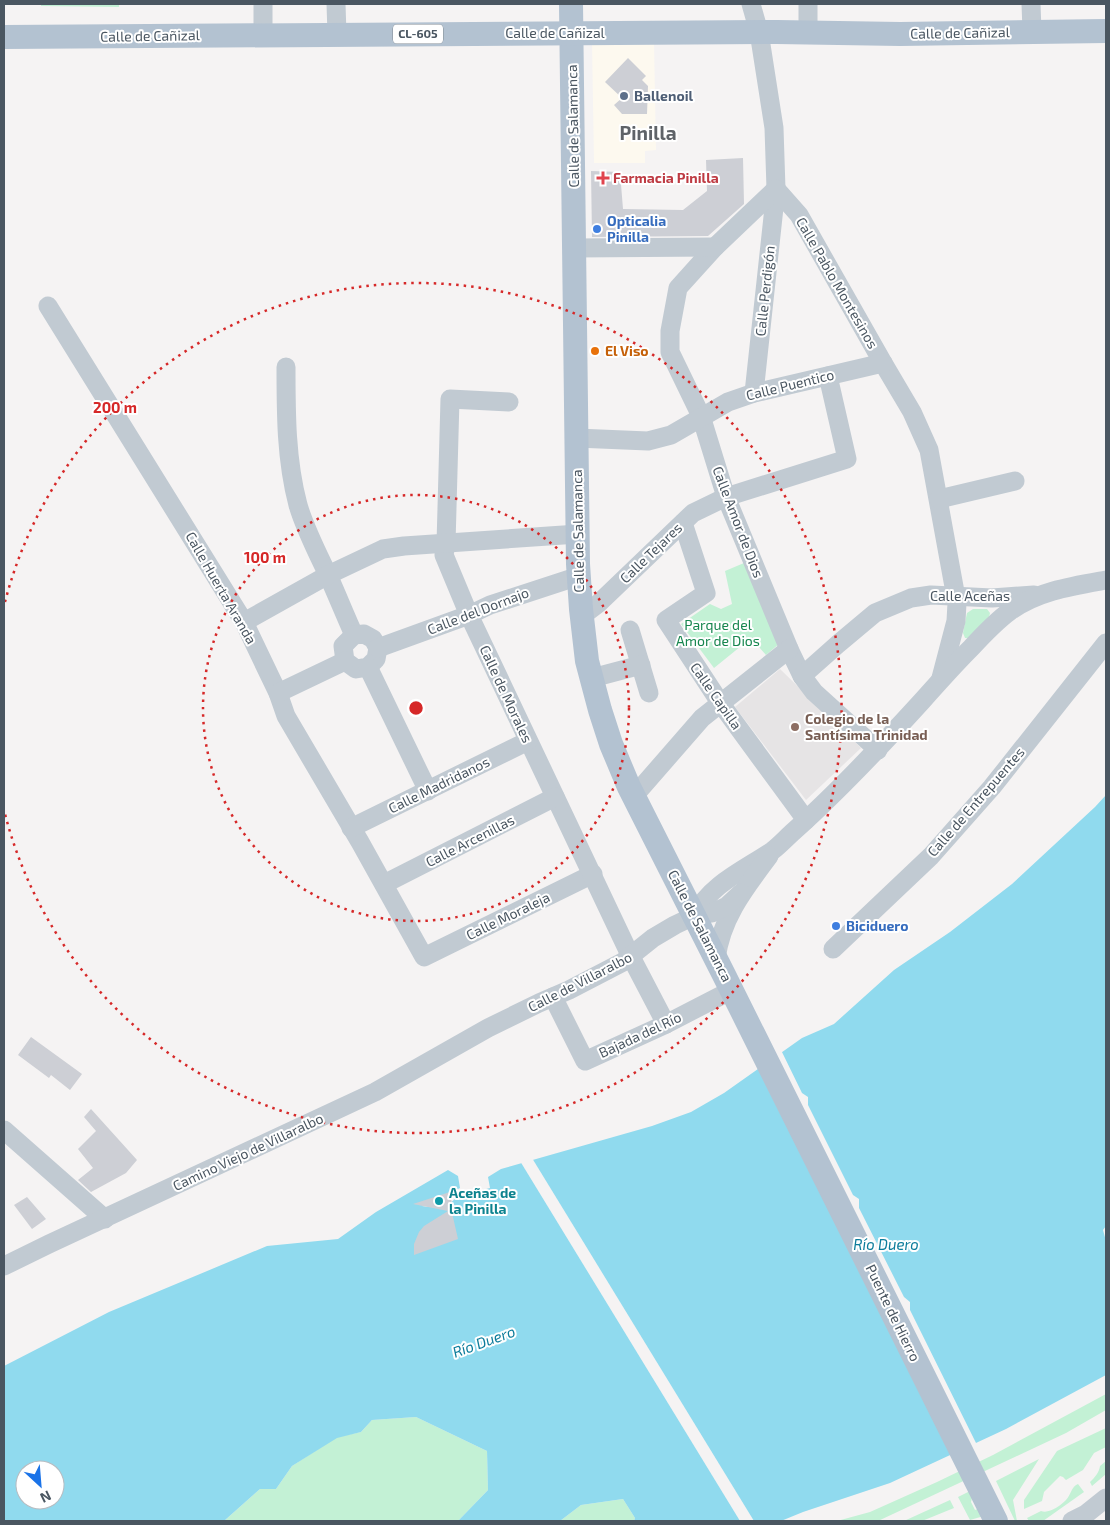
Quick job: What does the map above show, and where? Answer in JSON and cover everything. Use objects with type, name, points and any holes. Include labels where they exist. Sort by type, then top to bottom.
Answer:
[{"type":"main road","name":"Calle de Salamanca","points":[[572,4],[578,534],[579,576],[587,661],[611,744],[634,796],[748,1022]]},
{"type":"main road","name":"Calle de Cañizal","points":[[4,37],[759,32],[900,34],[1106,31]]},
{"type":"main road","name":"Puente de Hierro","points":[[748,1022],[996,1521]]},
{"type":"street","points":[[263,4],[264,35]]},
{"type":"street","points":[[336,4],[336,34]]},
{"type":"street","points":[[751,4],[759,32],[774,128],[776,189]]},
{"type":"street","points":[[808,4],[808,32]]},
{"type":"street","points":[[1031,4],[1032,31]]},
{"type":"street","name":"Calle Amor de Dios","points":[[776,189],[715,247],[678,288],[670,330],[670,352],[701,416],[726,498],[802,676],[814,692],[878,750]]},
{"type":"street","name":"Calle Pablo Montesinos","points":[[776,189],[799,215],[912,412],[929,450],[957,596],[956,621],[940,680]]},
{"type":"street","name":"Calle Perdigón","points":[[754,393],[776,189]]},
{"type":"street","points":[[574,248],[715,247]]},
{"type":"street","name":"Calle Huerta Aranda","points":[[48,306],[244,622],[278,693],[286,716],[384,884],[424,957]]},
{"type":"street","name":"Calle Puentico","points":[[576,438],[648,441],[671,435],[728,402],[754,393],[883,363]]},
{"type":"street","points":[[286,367],[287,430],[292,479],[298,505],[309,535],[354,635]]},
{"type":"street","name":"Calle Tejares","points":[[582,616],[599,603],[693,513],[726,498],[847,459],[828,376]]},
{"type":"street","name":"Calle de Morales","points":[[509,402],[450,400],[446,544],[444,555],[469,615],[528,741],[631,957],[666,1024]]},
{"type":"street","points":[[939,499],[1015,480]]},
{"type":"street","name":"Calle Capilla","points":[[684,523],[706,593],[666,620],[721,704],[806,820]]},
{"type":"street","points":[[244,622],[328,575],[383,549],[578,534]]},
{"type":"street","name":"Calle del Dornajo","points":[[378,648],[469,615],[490,605],[579,576]]},
{"type":"street","points":[[694,916],[712,913],[732,902],[776,848],[878,750],[940,680],[1002,617],[1021,604],[1044,594],[1063,588],[1106,580]]},
{"type":"street","name":"Calle Aceñas","points":[[802,676],[875,613],[911,598],[931,595],[992,598],[1044,594]]},
{"type":"street","points":[[630,630],[649,693]]},
{"type":"street","points":[[364,634],[373,639],[378,648],[376,660],[368,668],[356,669],[345,661],[343,646],[354,635],[364,634]]},
{"type":"street","name":"Calle de Entrepuentes","points":[[833,949],[931,856],[992,787],[1106,643]]},
{"type":"street","points":[[634,796],[702,718],[789,649]]},
{"type":"street","points":[[278,693],[345,661]]},
{"type":"street","points":[[592,678],[641,665]]},
{"type":"street","points":[[368,668],[428,790]]},
{"type":"street","name":"Calle Madridanos","points":[[351,828],[528,741]]},
{"type":"street","name":"Calle Arcenillas","points":[[384,884],[555,797]]},
{"type":"street","points":[[694,916],[701,903],[711,892],[776,848]]},
{"type":"street","name":"Calle Moraleja","points":[[424,957],[592,874]]},
{"type":"street","points":[[716,959],[723,929],[741,893]]},
{"type":"street","name":"Calle de Villaralbo","points":[[488,1028],[631,957],[658,935],[694,916]]},
{"type":"street","name":"Bajada del Río","points":[[553,997],[585,1061],[666,1024],[732,990]]},
{"type":"street","name":"Camino Viejo de Villaralbo","points":[[4,1266],[367,1096],[488,1028]]},
{"type":"street","points":[[4,1130],[105,1219]]},
{"type":"street","points":[[1072,1521],[1086,1516],[1106,1498]]},
{"type":"shaded area","name":"Ballenoil","points":[[592,42],[654,42],[656,150],[645,151],[645,163],[594,163]]},
{"type":"shaded area","name":"Colegio de la Santísima Trinidad","points":[[780,669],[861,748],[806,800],[735,707]]},
{"type":"green space","points":[[41,4],[119,4],[119,7],[41,6]]},
{"type":"green space","name":"Parque del Amor de Dios","points":[[744,563],[779,644],[766,655],[751,638],[714,668],[681,624],[710,604],[721,609],[732,604],[725,571]]},
{"type":"green space","points":[[973,609],[987,609],[990,613],[989,617],[969,638],[965,638],[963,633],[967,613]]},
{"type":"green space","points":[[1106,1394],[1106,1410],[1066,1433],[878,1521],[837,1521],[870,1512],[937,1482],[993,1455]]},
{"type":"green space","points":[[416,1417],[487,1451],[488,1490],[458,1521],[224,1521],[260,1489],[276,1489],[292,1466],[337,1437],[361,1432],[372,1420]]},
{"type":"green space","points":[[1106,1428],[1106,1447],[1094,1453],[1083,1470],[1066,1480],[1060,1476],[1044,1492],[1042,1501],[1024,1509],[1024,1500],[1057,1451]]},
{"type":"green space","points":[[1039,1459],[1013,1500],[1017,1521],[1015,1521],[996,1481]]},
{"type":"green space","points":[[1106,1461],[1106,1474],[1092,1486],[1090,1482],[1098,1473],[1100,1466]]},
{"type":"green space","points":[[1078,1484],[1084,1492],[1043,1521],[1029,1521],[1027,1518],[1041,1511],[1051,1510],[1061,1505]]},
{"type":"green space","points":[[970,1491],[971,1502],[975,1510],[980,1508],[984,1516],[970,1520],[958,1497]]},
{"type":"green space","points":[[623,1499],[635,1518],[634,1521],[560,1521],[581,1505]]},
{"type":"green space","points":[[950,1500],[954,1508],[922,1521],[904,1521]]},
{"type":"water","name":"Río Duero","points":[[1106,795],[1106,1226],[1103,1230],[1106,1241],[1106,1375],[1006,1429],[890,1483],[781,1521],[634,1521],[635,1518],[623,1499],[581,1505],[560,1521],[458,1521],[488,1490],[487,1451],[416,1417],[372,1420],[361,1432],[337,1438],[292,1466],[276,1489],[260,1489],[224,1521],[4,1521],[4,1366],[109,1312],[267,1246],[338,1239],[376,1212],[448,1170],[458,1176],[460,1188],[422,1206],[445,1206],[456,1197],[490,1188],[488,1177],[501,1169],[652,1126],[691,1112],[724,1093],[802,1038],[834,1024],[894,970],[950,932],[1012,884]]},
{"type":"pier","points":[[781,1050],[802,1093],[808,1097],[808,1105],[853,1195],[859,1199],[859,1208],[904,1297],[910,1302],[910,1310],[977,1445],[953,1457],[758,1066]]},
{"type":"pier","points":[[532,1158],[754,1521],[740,1521],[520,1161]]},
{"type":"building","points":[[628,58],[646,76],[642,80],[648,86],[647,114],[622,114],[614,105],[622,98],[605,82]]},
{"type":"building","points":[[743,158],[744,204],[708,236],[592,237],[591,171],[620,172],[623,209],[683,210],[707,191],[706,160]]},
{"type":"building","points":[[31,1037],[82,1074],[70,1090],[51,1075],[49,1078],[18,1055]]},
{"type":"building","points":[[91,1109],[137,1160],[126,1173],[91,1192],[78,1180],[93,1168],[78,1149],[96,1131],[84,1117]]},
{"type":"building","points":[[450,1192],[452,1204],[450,1204],[458,1239],[414,1255],[414,1244],[419,1232],[424,1226],[448,1211],[413,1204]]},
{"type":"building","points":[[27,1197],[46,1219],[32,1229],[14,1205]]},
{"type":"place","name":"Ballenoil","points":[[624,96]]},
{"type":"place","name":"Farmacia Pinilla","points":[[603,178]]},
{"type":"place","name":"Opticalia Pinilla","points":[[597,229]]},
{"type":"place","name":"El Viso","points":[[595,351]]},
{"type":"place","name":"Colegio de la Santísima Trinidad","points":[[795,727]]},
{"type":"place","name":"Biciduero","points":[[836,926]]},
{"type":"place","name":"Aceñas de la Pinilla","points":[[439,1201]]},
{"type":"district","name":"Pinilla","points":[[648,133]]}]
